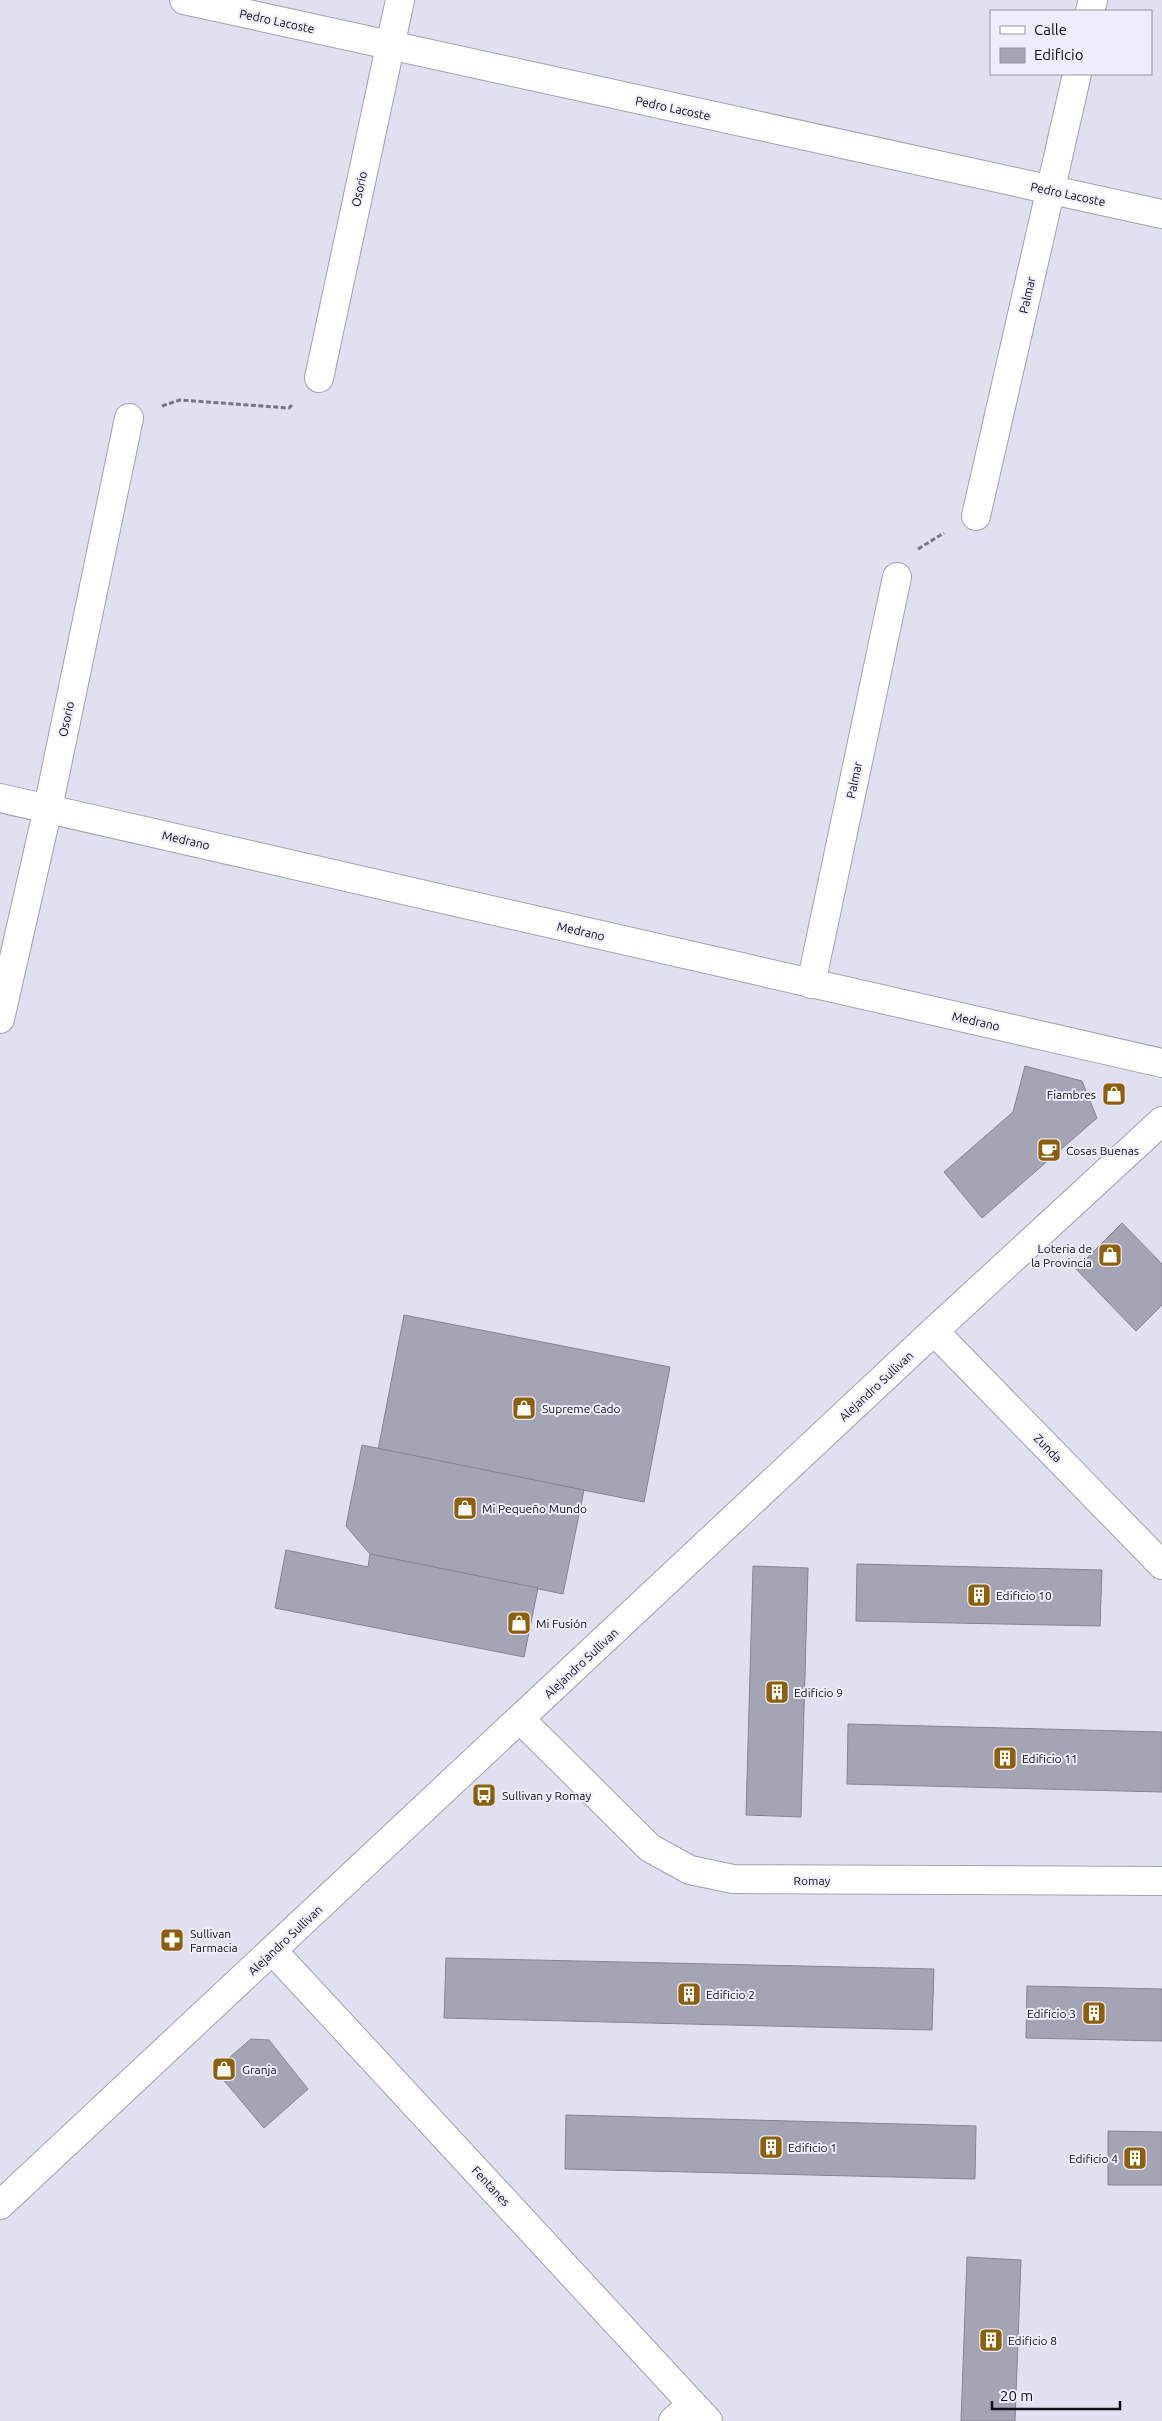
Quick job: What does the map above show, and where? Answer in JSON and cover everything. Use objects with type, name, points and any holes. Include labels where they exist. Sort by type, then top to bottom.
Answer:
[{"type":"street","name":"Pedro Lacoste","points":[[184,0],[1162,214]]},
{"type":"street","name":"Osorio","points":[[319,378],[400,0]]},
{"type":"street","name":"Palmar","points":[[976,516],[1077,75]]},
{"type":"street","name":"Osorio","points":[[0,1019],[48,808],[129,418]]},
{"type":"street","name":"Palmar","points":[[811,984],[897,577]]},
{"type":"street","name":"Medrano","points":[[0,798],[1162,1063]]},
{"type":"street","name":"Alejandro Sullivan","points":[[0,2205],[521,1720],[934,1331],[1162,1122]]},
{"type":"street","name":"Zunda","points":[[934,1331],[1162,1565]]},
{"type":"street","name":"Romay","points":[[521,1720],[650,1848],[690,1870],[733,1879],[1162,1881]]},
{"type":"street","name":"Fentanes","points":[[273,1951],[691,2415]]},
{"type":"path","points":[[129,418],[180,400],[289,408],[319,378]]},
{"type":"path","points":[[897,577],[919,547],[976,516]]},
{"type":"building","points":[[1025,1066],[1082,1081],[1097,1118],[982,1218],[944,1172],[1013,1112]]},
{"type":"building","points":[[1122,1223],[1162,1264],[1162,1305],[1136,1331],[1076,1269]]},
{"type":"building","name":"Supreme Cado","points":[[404,1315],[670,1367],[644,1502],[378,1450]]},
{"type":"building","name":"Mi Pequeño Mundo","points":[[362,1445],[584,1490],[563,1594],[370,1554],[346,1526]]},
{"type":"building","points":[[286,1550],[368,1567],[370,1554],[538,1588],[524,1657],[275,1608]]},
{"type":"building","name":"Edificio 10","points":[[857,1564],[1102,1570],[1100,1626],[856,1621]]},
{"type":"building","name":"Edificio 9","points":[[753,1566],[808,1568],[801,1817],[746,1815]]},
{"type":"building","name":"Edificio 11","points":[[848,1724],[1162,1732],[1162,1792],[847,1784]]},
{"type":"building","name":"Edificio 2","points":[[446,1958],[934,1969],[932,2030],[444,2018]]},
{"type":"building","name":"Edificio 3","points":[[1027,1986],[1162,1989],[1162,2041],[1026,2038]]},
{"type":"building","points":[[251,2039],[269,2040],[308,2089],[264,2128],[215,2070]]},
{"type":"building","name":"Edificio 1","points":[[566,2115],[976,2126],[975,2179],[565,2169]]},
{"type":"building","name":"Edificio 4","points":[[1108,2131],[1162,2132],[1162,2185],[1108,2185]]},
{"type":"building","name":"Edificio 8","points":[[967,2257],[1021,2260],[1015,2421],[961,2421]]},
{"type":"place","name":"Fiambres","points":[[1114,1094]]},
{"type":"place","name":"Cosas Buenas","points":[[1049,1150]]},
{"type":"place","name":"Loteria de la Provincia","points":[[1110,1255]]},
{"type":"place","name":"Supreme Cado","points":[[524,1408]]},
{"type":"place","name":"Mi Pequeño Mundo","points":[[465,1508]]},
{"type":"place","name":"Edificio 10","points":[[979,1595]]},
{"type":"place","name":"Mi Fusión","points":[[519,1623]]},
{"type":"place","name":"Edificio 9","points":[[777,1692]]},
{"type":"place","name":"Edificio 11","points":[[1005,1758]]},
{"type":"place","name":"Sullivan y Romay","points":[[484,1795]]},
{"type":"place","name":"Sullivan Farmacia","points":[[172,1940]]},
{"type":"place","name":"Edificio 2","points":[[689,1994]]},
{"type":"place","name":"Edificio 3","points":[[1094,2013]]},
{"type":"place","name":"Granja","points":[[224,2069]]},
{"type":"place","name":"Edificio 1","points":[[771,2147]]},
{"type":"place","name":"Edificio 4","points":[[1135,2158]]},
{"type":"place","name":"Edificio 8","points":[[991,2340]]}]
